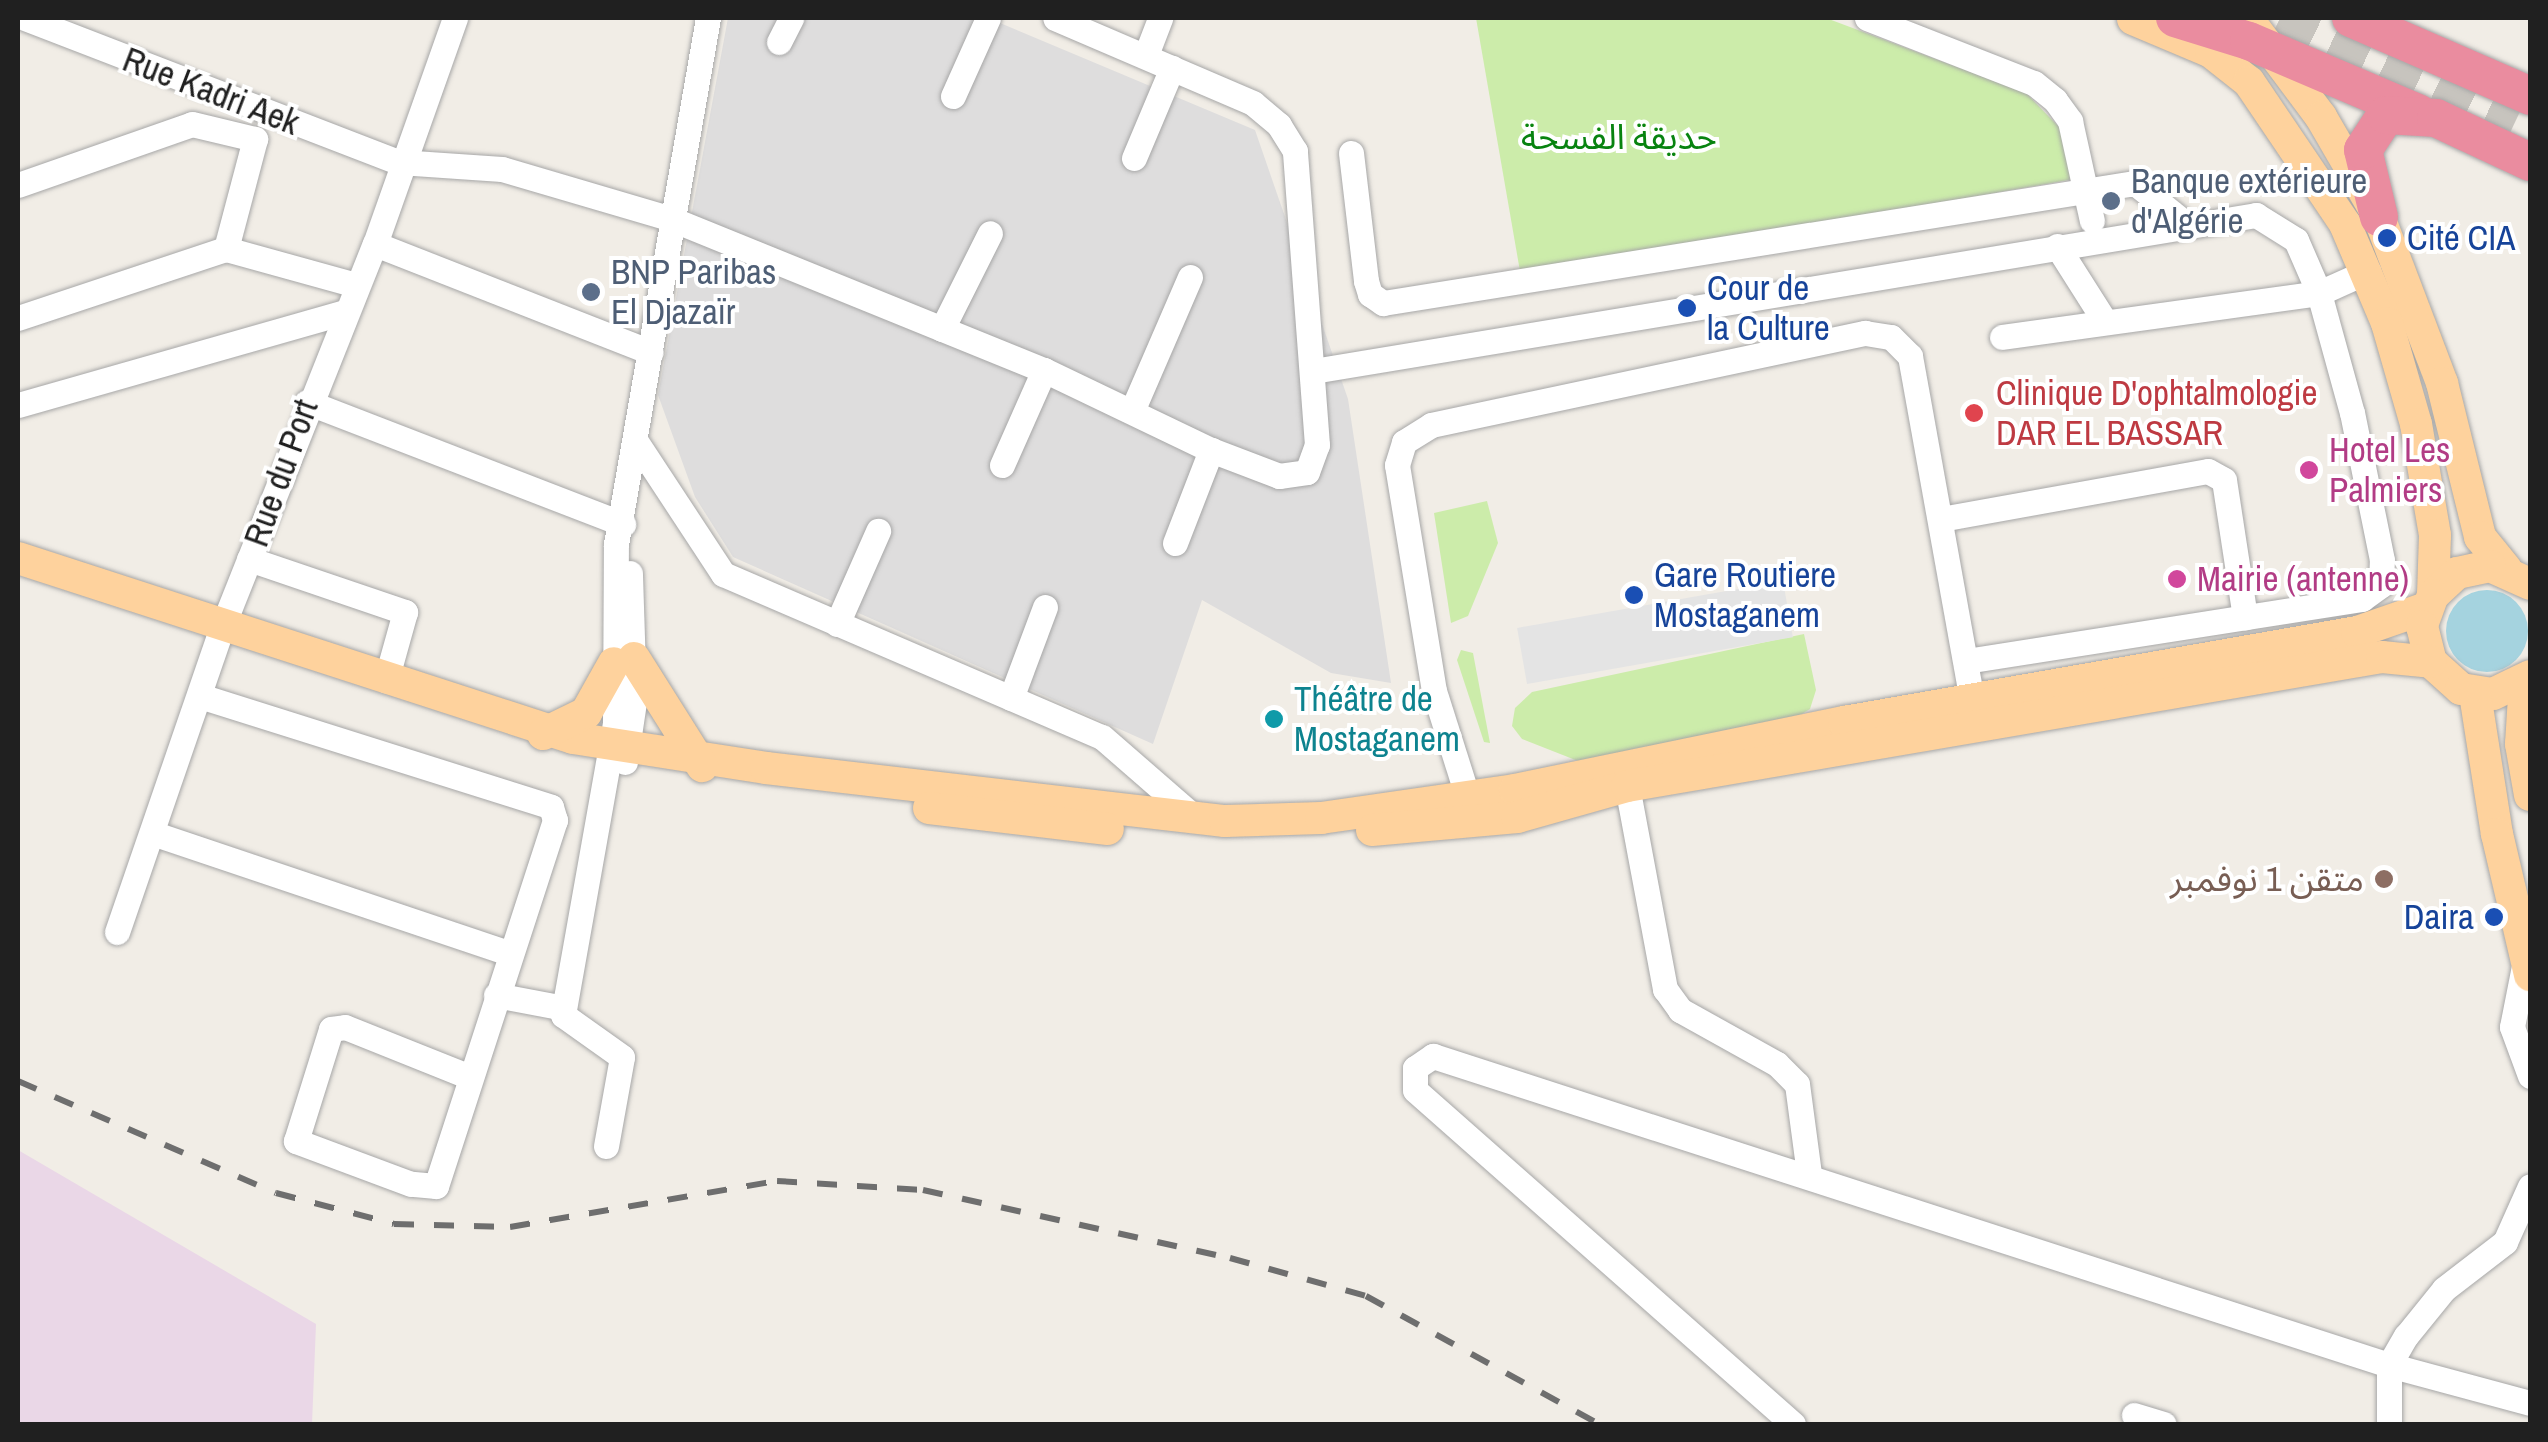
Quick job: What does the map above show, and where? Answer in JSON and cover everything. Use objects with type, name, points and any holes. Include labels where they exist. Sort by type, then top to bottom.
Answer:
[{"type":"highway","points":[[2176,18],[2274,52],[2530,162]]},
{"type":"highway","points":[[2351,18],[2524,120]]},
{"type":"highway","points":[[2379,217],[2364,172],[2368,134],[2386,115],[2418,113]]},
{"type":"main road","points":[[2132,18],[2165,18]]},
{"type":"main road","points":[[2132,18],[2211,52],[2265,98],[2318,177],[2368,272],[2416,424],[2435,535],[2424,644],[2430,662],[2449,682],[2475,694],[2528,679],[2521,744],[2530,795]]},
{"type":"main road","points":[[2247,18],[2274,52],[2379,217],[2442,383],[2480,537],[2518,577]]},
{"type":"main road","points":[[18,558],[220,635],[536,738],[1014,821],[1224,838],[1465,825],[1626,786],[2382,657],[2430,662]]},
{"type":"main road","points":[[18,581],[386,680],[536,738],[586,712],[624,661],[702,767],[1194,817],[1288,821],[1468,798],[1972,700],[2357,632],[2429,602],[2457,573],[2518,577]]},
{"type":"main road","points":[[2475,694],[2497,834],[2528,966]]},
{"type":"street","name":"Rue Kadri Aek","points":[[25,18],[83,29],[399,162],[502,169],[669,218],[1044,370],[1211,450],[1279,476],[1307,472],[1317,445],[1313,371]]},
{"type":"street","name":"Rue du Port","points":[[117,932],[220,635],[307,402],[374,244],[399,162],[454,18]]},
{"type":"street","points":[[606,1146],[622,1056],[610,1043],[577,1031],[564,1008],[618,755],[624,661],[615,553],[637,443],[669,218],[708,18]]},
{"type":"street","points":[[779,42],[791,18]]},
{"type":"street","points":[[953,96],[988,18]]},
{"type":"street","points":[[1055,18],[1253,103],[1279,125],[1295,151],[1313,371],[2186,224],[2256,216],[2279,225],[2296,240],[2319,293],[2352,413],[2382,560],[2380,585],[2362,598],[1966,661]]},
{"type":"street","points":[[1146,54],[1160,18]]},
{"type":"street","points":[[1867,18],[2045,92],[2070,120],[2092,221]]},
{"type":"street","points":[[1134,158],[1172,68]]},
{"type":"street","points":[[18,185],[192,124],[255,139],[226,248]]},
{"type":"street","points":[[1351,153],[1366,281],[1370,294],[1383,303],[2088,189],[2146,187],[2186,224]]},
{"type":"street","points":[[942,328],[990,233]]},
{"type":"street","points":[[374,244],[650,352]]},
{"type":"street","points":[[2057,246],[2104,320]]},
{"type":"street","points":[[18,318],[226,248],[356,286]]},
{"type":"street","points":[[2002,337],[2319,293],[2368,272]]},
{"type":"street","points":[[1132,411],[1190,278]]},
{"type":"street","points":[[18,405],[346,312]]},
{"type":"street","points":[[1468,798],[1434,692],[1397,465],[1404,442],[1420,428],[1879,332],[1910,356],[1972,700]]},
{"type":"street","points":[[1002,465],[1044,370]]},
{"type":"street","points":[[307,402],[623,524]]},
{"type":"street","points":[[637,443],[724,574],[1102,737],[1194,817]]},
{"type":"street","points":[[1174,543],[1211,450]]},
{"type":"street","points":[[1942,519],[2208,471],[2224,480],[2245,617]]},
{"type":"street","points":[[837,624],[878,531]]},
{"type":"street","points":[[250,559],[405,612],[386,680]]},
{"type":"street","points":[[1011,698],[1044,606]]},
{"type":"street","points":[[200,696],[552,807],[556,820],[509,952],[436,1186],[412,1184],[296,1141],[332,1029],[345,1028],[470,1077]]},
{"type":"street","points":[[1626,786],[1665,989],[1680,1010],[1777,1064],[1797,1084],[1809,1174]]},
{"type":"street","points":[[152,834],[509,952]]},
{"type":"street","points":[[2528,966],[2512,1028],[2530,1076]]},
{"type":"street","points":[[496,996],[564,1008]]},
{"type":"street","points":[[1793,1424],[1415,1090],[1414,1068],[1433,1056],[1809,1174],[2389,1365],[2530,1403]]},
{"type":"street","points":[[2389,1424],[2389,1365],[2444,1289],[2505,1242],[2530,1186]]},
{"type":"street","points":[[2134,1414],[2164,1424]]},
{"type":"shaded area","points":[[728,18],[988,18],[1255,130],[1348,399],[1391,683],[1331,673],[1202,600],[1153,744],[733,557],[695,497],[658,395]]},
{"type":"shaded area","points":[[1783,581],[1793,637],[1527,684],[1517,628]]},
{"type":"shaded area","points":[[18,1150],[316,1324],[312,1424],[18,1424]]},
{"type":"green space","name":"حديقة الفسحة","points":[[1476,18],[1826,18],[2026,93],[2060,128],[2074,179],[1521,277]]},
{"type":"green space","points":[[1487,501],[1498,543],[1468,616],[1451,623],[1434,513]]},
{"type":"green space","points":[[1804,634],[1816,690],[1810,709],[1795,718],[1578,761],[1522,739],[1512,726],[1515,708],[1532,692]]},
{"type":"green space","points":[[1461,650],[1473,653],[1490,743],[1484,742],[1457,660]]},
{"type":"water","points":[[2487,590],[2503,593],[2516,602],[2525,615],[2525,647],[2516,660],[2503,669],[2487,672],[2471,669],[2458,660],[2449,647],[2446,631],[2449,615],[2458,602],[2471,593]]},
{"type":"tunnel","points":[[2280,18],[2512,128]]},
{"type":"railway","points":[[18,1081],[276,1193],[394,1224],[510,1227],[777,1181],[923,1190],[1230,1258],[1366,1296],[1599,1424]]},
{"type":"place","name":"Banque extérieure d'Algérie","points":[[2111,201]]},
{"type":"place","name":"Cité CIA","points":[[2387,238]]},
{"type":"place","name":"BNP Paribas El Djazaïr","points":[[591,292]]},
{"type":"place","name":"Cour de la Culture","points":[[1687,308]]},
{"type":"place","name":"Clinique D'ophtalmologie DAR EL BASSAR","points":[[1974,413]]},
{"type":"place","name":"Hotel Les Palmiers","points":[[2309,470]]},
{"type":"place","name":"Mairie (antenne)","points":[[2177,579]]},
{"type":"place","name":"Gare Routiere Mostaganem","points":[[1634,595]]},
{"type":"place","name":"Théâtre de Mostaganem","points":[[1274,719]]},
{"type":"place","name":"متقن 1 نوفمبر","points":[[2384,879]]},
{"type":"place","name":"Daira","points":[[2494,917]]}]
